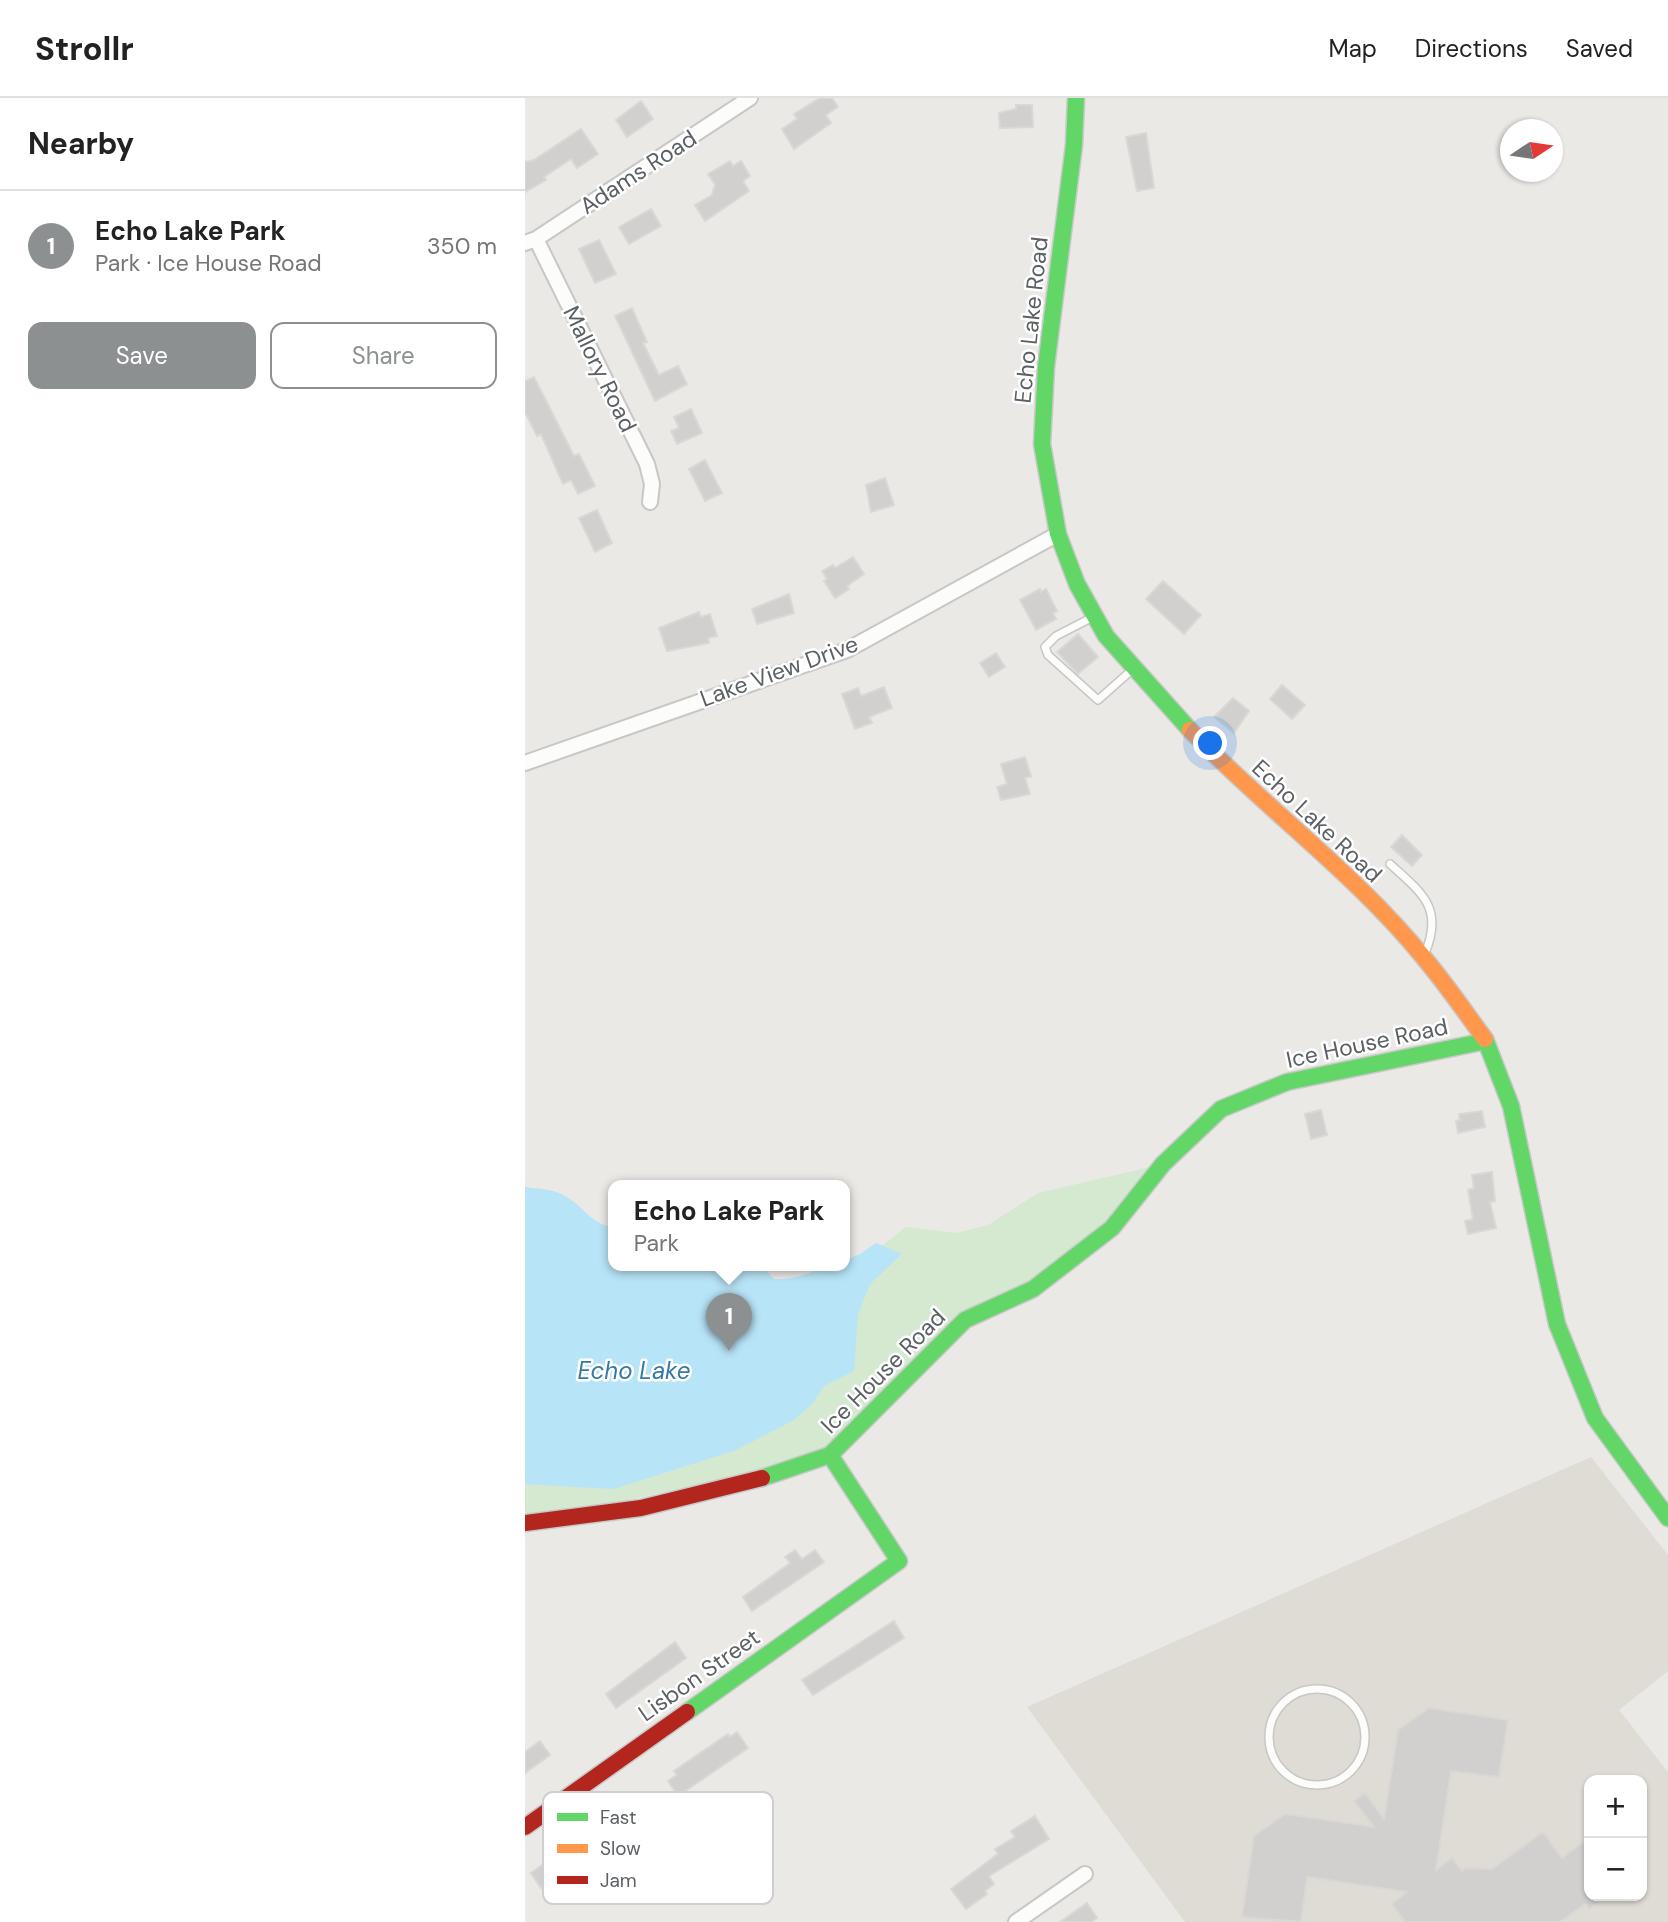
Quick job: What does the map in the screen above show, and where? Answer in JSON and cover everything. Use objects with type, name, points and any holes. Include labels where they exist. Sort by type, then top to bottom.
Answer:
[{"type":"street","name":"Adams Road","points":[[531,241],[750,98]]},
{"type":"street","name":"Echo Lake Road","points":[[1076,98],[1074,145],[1046,367],[1042,444],[1058,534],[1077,584],[1106,636],[1133,669],[1240,782],[1370,900],[1424,957],[1486,1041],[1511,1105],[1557,1324],[1595,1418],[1668,1518]]},
{"type":"street","name":"Mallory Road","points":[[531,241],[647,464],[652,484],[650,502]]},
{"type":"street","name":"Lake View Drive","points":[[525,763],[847,650],[1058,534]]},
{"type":"street","name":"Ice House Road","points":[[525,1523],[641,1508],[783,1473],[830,1455],[965,1320],[1033,1289],[1112,1228],[1163,1164],[1221,1109],[1287,1082],[1486,1041]]},
{"type":"street","name":"Lisbon Street","points":[[574,1792],[899,1561],[830,1455]]},
{"type":"street","name":"Lisbon Street","points":[[525,1827],[543,1814]]},
{"type":"street","points":[[1016,1922],[1085,1874]]},
{"type":"lane","points":[[1095,615],[1056,636],[1045,647],[1048,655],[1098,700],[1133,669]]},
{"type":"lane","points":[[1390,864],[1422,893],[1433,914],[1432,937],[1424,957]]},
{"type":"lane","points":[[1311,1689],[1327,1690],[1354,1706],[1362,1720],[1364,1743],[1356,1765],[1345,1777],[1331,1784],[1316,1786],[1300,1783],[1286,1775],[1276,1763],[1270,1748],[1269,1732],[1273,1716],[1282,1703],[1295,1694],[1311,1689]]},
{"type":"shaded area","points":[[1591,1457],[1668,1555],[1668,1671],[1619,1710],[1668,1772],[1668,1922],[1185,1922],[1027,1707]]},
{"type":"green space","name":"Echo Lake","points":[[1163,1164],[1112,1228],[965,1320],[830,1455],[525,1523],[525,1187],[559,1193],[593,1219],[608,1226],[608,1271],[767,1271],[774,1279],[791,1280],[869,1267],[883,1245],[906,1227],[956,1233],[988,1225],[1038,1193]]},
{"type":"water","name":"Echo Lake","points":[[525,1187],[559,1193],[593,1219],[608,1226],[608,1271],[767,1271],[774,1279],[783,1279],[814,1271],[850,1271],[850,1258],[876,1243],[902,1254],[870,1284],[858,1314],[854,1371],[824,1386],[813,1403],[794,1420],[736,1450],[614,1489],[525,1484]]},
{"type":"building","points":[[820,98],[832,98],[838,107],[826,115],[831,123],[794,149],[782,129],[797,119],[794,114]]},
{"type":"building","points":[[641,101],[653,119],[627,137],[616,120]]},
{"type":"building","points":[[1016,105],[1032,105],[1033,127],[1000,128],[999,113],[1016,109]]},
{"type":"building","points":[[581,129],[598,154],[577,168],[571,159],[544,177],[546,180],[525,192],[525,162],[534,160]]},
{"type":"building","points":[[1146,133],[1154,188],[1137,191],[1126,137]]},
{"type":"building","points":[[730,161],[733,166],[741,161],[750,176],[743,181],[749,191],[705,221],[695,205],[712,195],[715,185],[708,174]]},
{"type":"building","points":[[651,209],[661,226],[629,244],[619,227]]},
{"type":"building","points":[[599,240],[616,274],[595,283],[579,249]]},
{"type":"building","points":[[632,308],[647,342],[643,343],[659,375],[678,366],[687,384],[655,401],[615,316]]},
{"type":"building","points":[[534,377],[574,456],[579,454],[595,486],[578,494],[571,480],[563,484],[541,434],[537,436],[525,412],[525,381]]},
{"type":"building","points":[[691,409],[702,433],[677,444],[671,431],[679,428],[674,417]]},
{"type":"building","points":[[705,460],[722,493],[705,501],[689,469]]},
{"type":"building","points":[[885,478],[894,505],[871,512],[866,485]]},
{"type":"building","points":[[597,510],[612,543],[595,552],[579,518]]},
{"type":"building","points":[[853,557],[864,574],[835,598],[824,581],[827,579],[822,571],[833,565],[835,568]]},
{"type":"building","points":[[1163,581],[1201,615],[1184,634],[1146,599]]},
{"type":"building","points":[[1040,589],[1041,592],[1046,589],[1057,611],[1053,613],[1056,619],[1036,630],[1020,600]]},
{"type":"building","points":[[789,594],[794,613],[757,624],[752,609]]},
{"type":"building","points":[[699,612],[701,617],[710,614],[717,636],[708,638],[709,643],[667,651],[659,628]]},
{"type":"building","points":[[1078,634],[1098,657],[1078,674],[1057,652]]},
{"type":"building","points":[[996,653],[1005,667],[989,677],[980,663]]},
{"type":"building","points":[[1282,685],[1305,705],[1292,719],[1270,699]]},
{"type":"building","points":[[884,687],[892,708],[869,717],[872,723],[855,729],[842,694],[858,688],[861,696]]},
{"type":"building","points":[[1233,698],[1249,711],[1234,733],[1214,717]]},
{"type":"building","points":[[1025,757],[1031,776],[1025,778],[1030,794],[1001,800],[997,787],[1007,784],[1001,764]]},
{"type":"building","points":[[1402,835],[1422,855],[1412,866],[1391,847]]},
{"type":"building","points":[[1321,1110],[1327,1135],[1311,1139],[1305,1114]]},
{"type":"building","points":[[1482,1111],[1485,1127],[1458,1133],[1456,1121],[1460,1120],[1459,1114]]},
{"type":"building","points":[[1492,1172],[1495,1201],[1490,1202],[1496,1228],[1468,1234],[1465,1221],[1473,1219],[1468,1190],[1474,1188],[1472,1175]]},
{"type":"building","points":[[795,1550],[802,1559],[815,1550],[824,1562],[752,1611],[743,1597],[790,1563],[785,1557]]},
{"type":"building","points":[[894,1621],[904,1638],[813,1695],[802,1680]]},
{"type":"building","points":[[675,1642],[686,1658],[616,1708],[606,1694]]},
{"type":"building","points":[[1429,1708],[1508,1720],[1499,1777],[1451,1771],[1436,1870],[1452,1858],[1462,1871],[1465,1868],[1492,1869],[1543,1832],[1562,1858],[1583,1842],[1584,1901],[1600,1901],[1589,1909],[1585,1904],[1560,1922],[1405,1922],[1392,1904],[1407,1892],[1307,1877],[1301,1922],[1242,1917],[1254,1836],[1285,1814],[1374,1827],[1354,1801],[1365,1793],[1384,1819],[1398,1730]]},
{"type":"building","points":[[737,1732],[748,1748],[684,1792],[675,1792],[668,1781],[677,1775],[674,1771],[728,1734],[730,1737]]},
{"type":"building","points":[[540,1741],[550,1755],[525,1773],[525,1752]]},
{"type":"building","points":[[1035,1816],[1049,1839],[989,1876],[994,1884],[985,1891],[987,1894],[966,1909],[951,1889],[998,1854],[995,1849],[1015,1837],[1011,1831]]},
{"type":"building","points":[[543,1864],[543,1887],[541,1888],[531,1873]]},
{"type":"building","points":[[1087,1903],[1097,1918],[1091,1922],[1060,1922]]},
{"type":"traffic: fast","points":[[1076,98],[1074,145],[1046,367],[1042,444],[1058,534],[1077,584],[1106,636],[1190,730]]},
{"type":"traffic: fast","points":[[1485,1039],[1511,1106],[1557,1324],[1595,1418],[1668,1518]]},
{"type":"traffic: fast","points":[[762,1478],[830,1455],[965,1320],[1033,1289],[1112,1228],[1163,1164],[1221,1109],[1287,1082],[1486,1041]]},
{"type":"traffic: fast","points":[[687,1712],[899,1561],[830,1455]]},
{"type":"traffic: slow","points":[[1190,730],[1398,928],[1440,978],[1485,1039]]},
{"type":"traffic: jam","points":[[525,1523],[641,1508],[762,1478]]},
{"type":"traffic: jam","points":[[574,1792],[687,1712]]},
{"type":"traffic: jam","points":[[525,1827],[543,1814]]},
{"type":"place","name":"Echo Lake Park","points":[[729,1351]]}]
